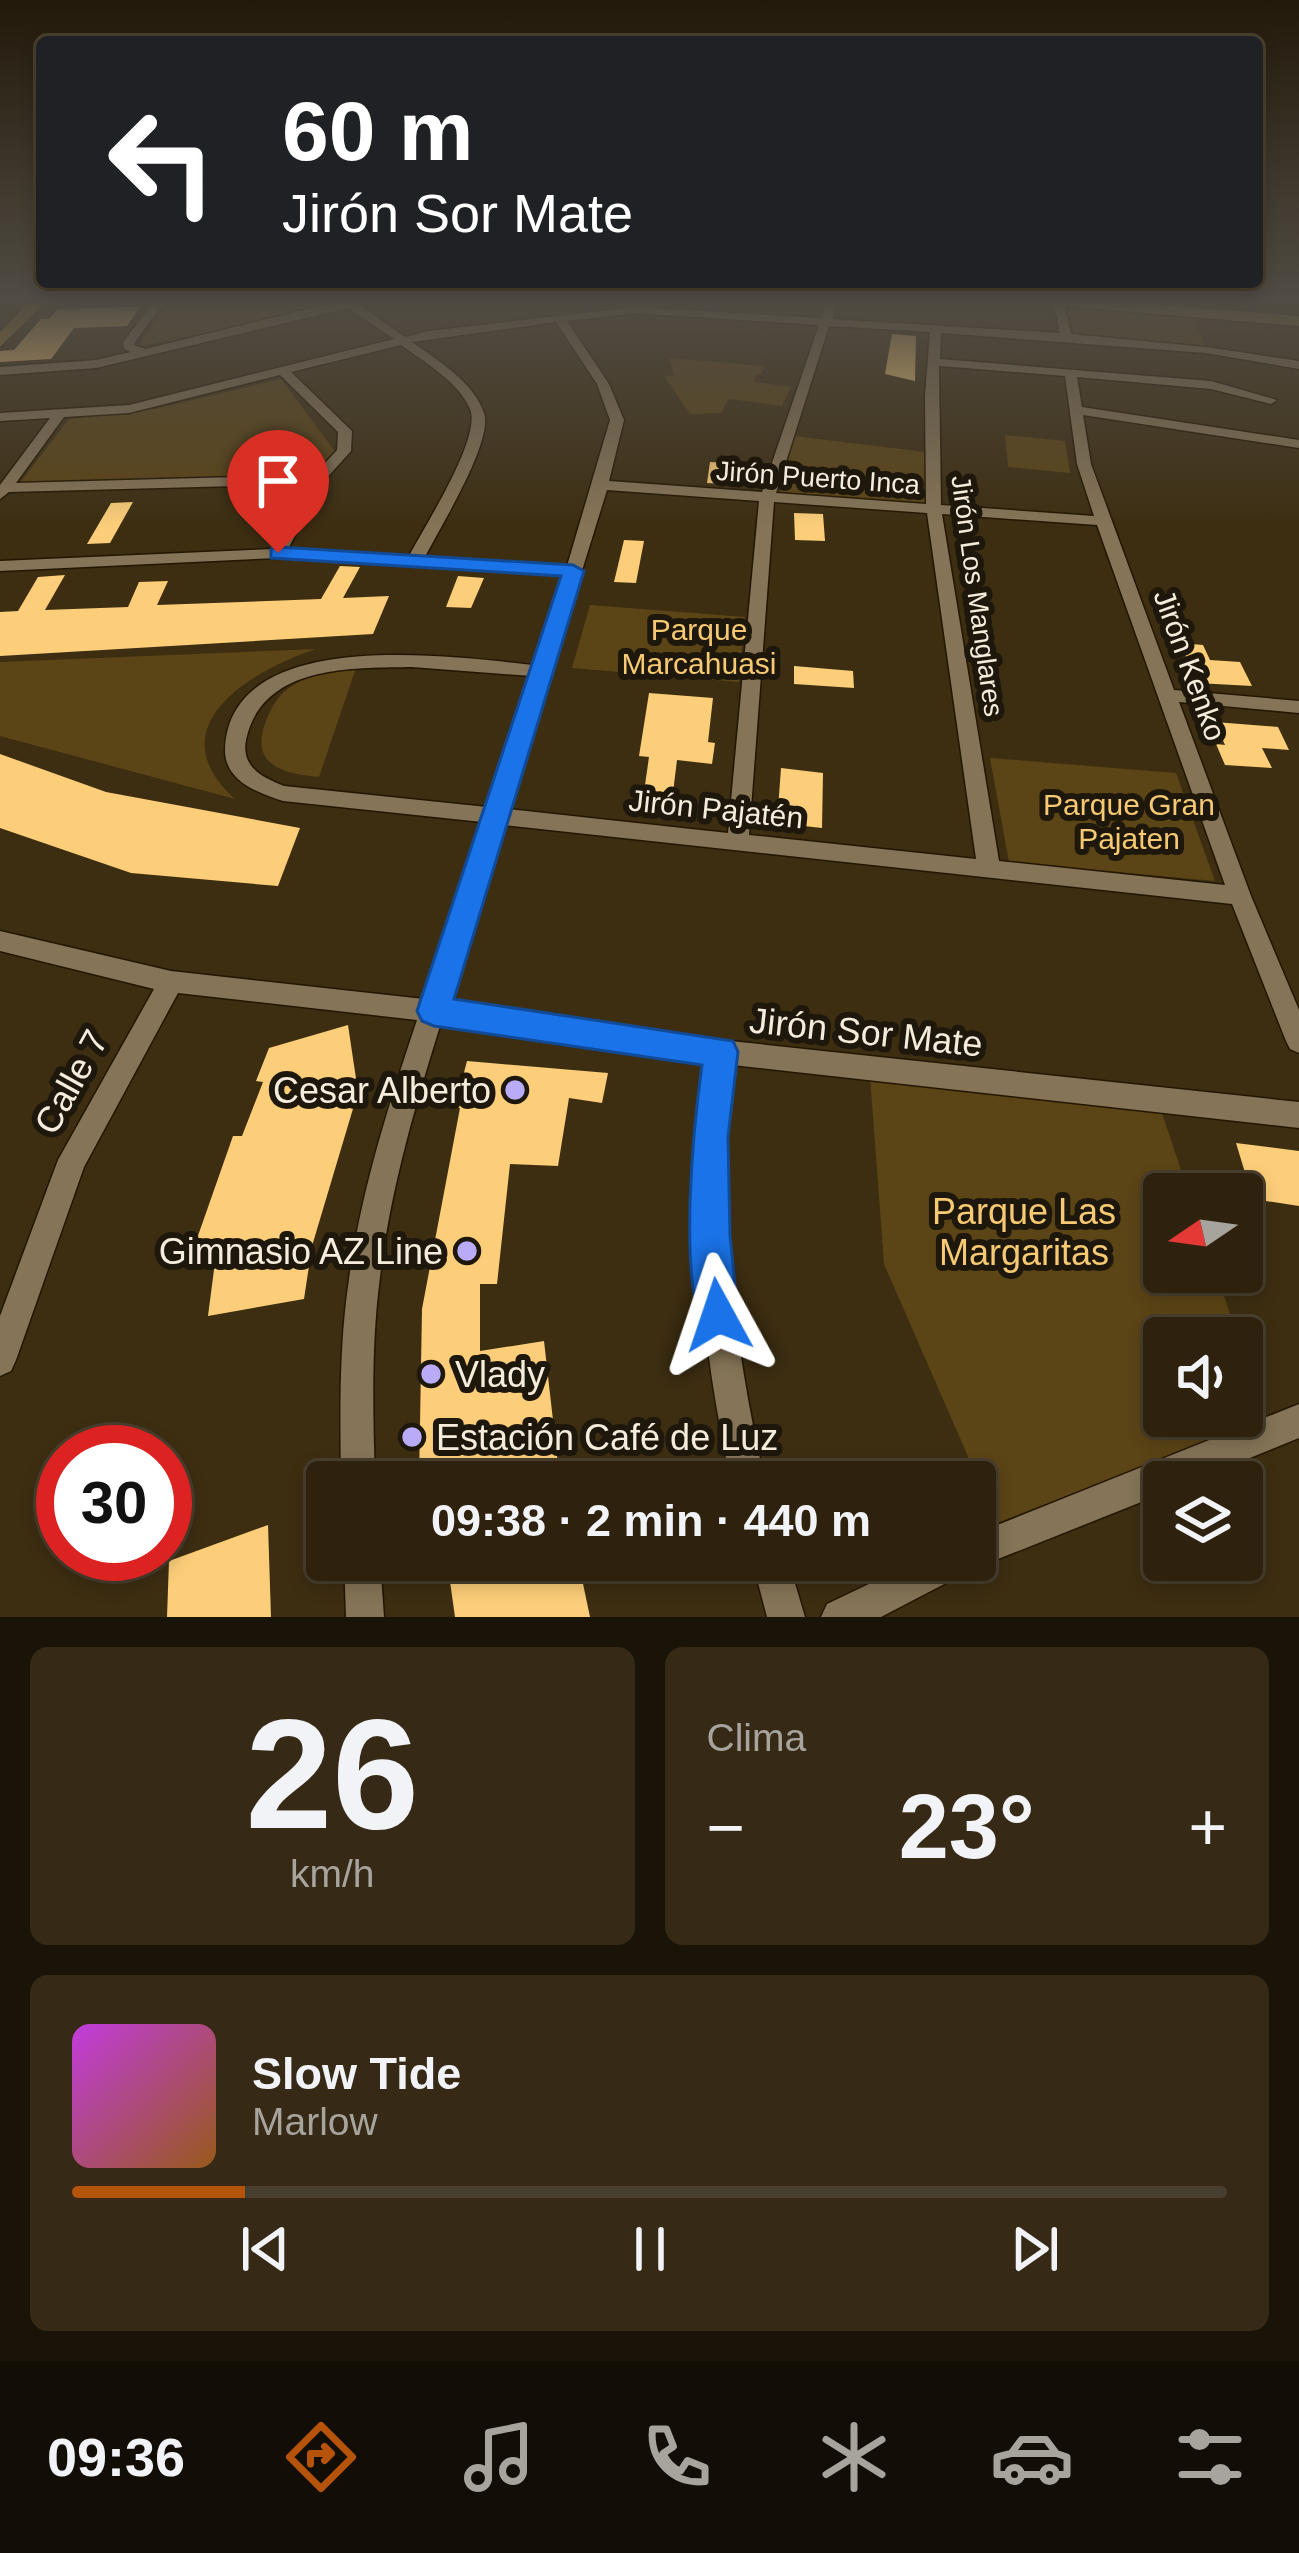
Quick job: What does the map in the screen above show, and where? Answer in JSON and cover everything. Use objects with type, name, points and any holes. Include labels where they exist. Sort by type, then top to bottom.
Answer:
[{"type":"street","points":[[0,417],[59,416],[153,404],[261,376]]},
{"type":"street","points":[[278,553],[318,479],[344,452],[345,431],[289,376]]},
{"type":"street","points":[[416,559],[480,430],[470,396],[445,376]]},
{"type":"street","points":[[358,1461],[359,1347],[368,1256],[407,1090],[601,485],[617,420],[598,376]]},
{"type":"street","points":[[738,842],[766,498],[806,376]]},
{"type":"street","name":"Jirón Los Manglares","points":[[934,376],[934,510],[989,869]]},
{"type":"street","name":"Jirón Kenko","points":[[1071,376],[1084,464],[1103,520],[1240,896],[1299,1041]]},
{"type":"street","points":[[1118,376],[1210,385],[1271,400]]},
{"type":"street","points":[[1077,410],[1299,444]]},
{"type":"street","points":[[3,491],[59,416]]},
{"type":"street","points":[[3,491],[318,479]]},
{"type":"street","name":"Jirón Puerto Inca","points":[[601,485],[1103,520]]},
{"type":"street","points":[[0,566],[278,553],[573,571]]},
{"type":"street","name":"Jirón Pajatén","points":[[539,671],[342,661],[289,675],[251,705],[240,724],[235,745],[239,766],[253,783],[283,793],[1240,896]]},
{"type":"street","points":[[1166,695],[1299,707]]},
{"type":"street","name":"Jirón Sor Mate","points":[[0,941],[172,982],[434,1011],[721,1052],[1299,1115]]},
{"type":"street","name":"Calle 7","points":[[0,1360],[72,1160],[172,982]]},
{"type":"street","points":[[721,1052],[710,1137],[711,1235],[721,1343],[744,1461]]},
{"type":"street","points":[[996,1544],[1299,1421]]},
{"type":"street","points":[[363,1581],[365,1617]]},
{"type":"street","points":[[776,1581],[786,1617]]},
{"type":"street","points":[[840,1617],[915,1581]]},
{"type":"green space","points":[[755,376],[754,382],[791,387],[782,406],[729,399],[721,413],[690,414],[665,377]]},
{"type":"green space","points":[[281,379],[337,454],[309,475],[18,485],[69,419],[155,409]]},
{"type":"green space","points":[[1005,435],[1065,441],[1070,473],[1008,467]]},
{"type":"green space","points":[[794,436],[925,452],[929,507],[779,496]]},
{"type":"green space","name":"Parque Marcahuasi","points":[[590,605],[745,617],[739,682],[572,668]]},
{"type":"green space","points":[[316,649],[240,687],[208,726],[205,749],[213,773],[235,799],[0,736],[0,662]]},
{"type":"green space","points":[[356,668],[319,777],[274,765],[262,750],[262,738],[275,702],[309,677]]},
{"type":"green space","name":"Parque Gran Pajaten","points":[[990,758],[1176,773],[1215,881],[1009,862]]},
{"type":"green space","name":"Parque Las Margaritas","points":[[870,1076],[1159,1104],[1182,1173],[1143,1173],[1143,1293],[1223,1293],[1231,1317],[1143,1317],[1143,1437],[1217,1437],[1155,1461],[1143,1461],[1143,1466],[997,1523],[996,1461],[970,1461],[884,1264]]},
{"type":"building","points":[[710,462],[746,464],[745,485],[707,483]]},
{"type":"building","points":[[133,502],[110,543],[87,544],[111,503]]},
{"type":"building","points":[[794,513],[823,514],[825,541],[795,540]]},
{"type":"building","points":[[624,540],[644,541],[636,583],[614,582]]},
{"type":"building","points":[[340,566],[360,567],[343,598],[389,596],[373,634],[0,656],[0,612],[18,611],[38,577],[65,575],[45,610],[128,607],[139,582],[168,581],[157,605],[321,599]]},
{"type":"building","points":[[458,576],[484,578],[471,608],[446,607]]},
{"type":"building","points":[[1180,643],[1203,645],[1210,660],[1240,662],[1252,686],[1197,683]]},
{"type":"building","points":[[794,666],[853,671],[854,688],[794,684]]},
{"type":"building","points":[[649,693],[713,698],[708,742],[715,743],[712,764],[677,760],[671,809],[642,806],[649,757],[639,756]]},
{"type":"building","points":[[1215,722],[1278,727],[1289,750],[1262,748],[1272,768],[1225,765],[1216,744],[1225,745]]},
{"type":"building","points":[[0,754],[106,792],[300,828],[278,886],[131,873],[0,828]]},
{"type":"building","points":[[781,768],[823,773],[822,828],[777,823]]},
{"type":"building","points":[[348,1025],[358,1092],[312,1246],[304,1299],[208,1316],[215,1262],[187,1267],[233,1136],[242,1136],[263,1082],[256,1081],[269,1048]]},
{"type":"building","points":[[467,1061],[608,1073],[602,1103],[569,1098],[558,1166],[510,1164],[497,1284],[480,1284],[480,1351],[544,1341],[558,1461],[419,1461],[422,1309],[460,1108],[455,1107]]},
{"type":"building","points":[[1236,1143],[1299,1151],[1299,1206],[1263,1201],[1263,1173],[1245,1173]]},
{"type":"building","points":[[268,1525],[271,1617],[167,1617],[168,1581],[192,1581],[192,1553]]},
{"type":"building","points":[[450,1581],[582,1581],[590,1617],[455,1617]]},
{"type":"place","name":"Cesar Alberto","points":[[515,1090]]},
{"type":"place","name":"Gimnasio AZ Line","points":[[467,1251]]},
{"type":"place","name":"Vlady","points":[[431,1374]]},
{"type":"place","name":"Estación Café de Luz","points":[[412,1437]]},
{"type":"route","points":[[278,553],[573,571],[434,1011],[721,1052],[710,1137],[718,1315]]}]
